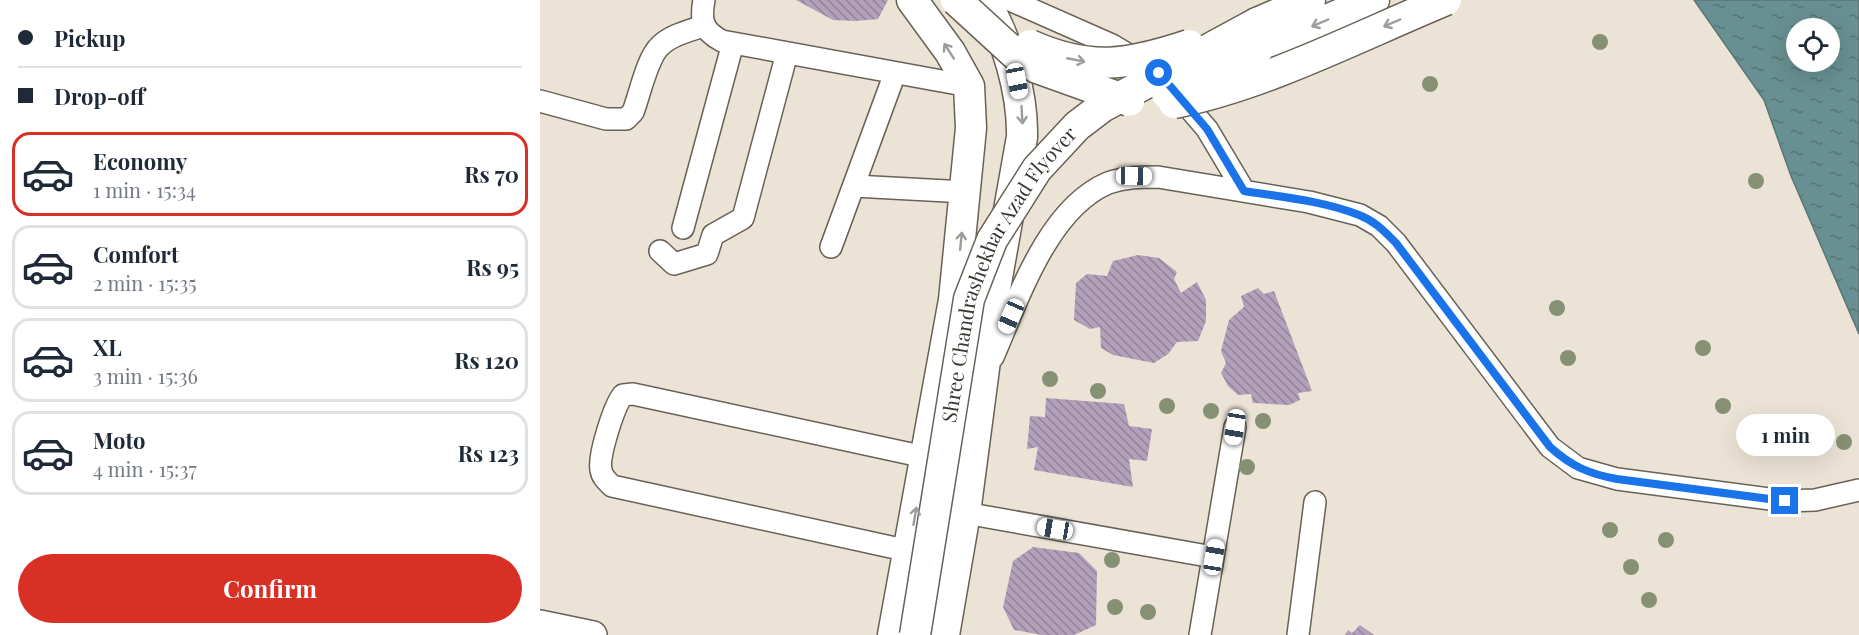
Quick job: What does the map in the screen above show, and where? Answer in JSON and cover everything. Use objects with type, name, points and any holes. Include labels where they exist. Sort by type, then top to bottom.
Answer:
[{"type":"main road","points":[[893,635],[954,300],[971,128],[969,86],[950,52],[912,0]]},
{"type":"main road","points":[[956,0],[1014,54],[1037,68],[1118,98],[1159,105],[1219,93],[1446,0]]},
{"type":"main road","points":[[974,0],[1018,39],[1054,56],[1083,62],[1114,64],[1258,36],[1374,0]]},
{"type":"main road","points":[[944,635],[965,513],[993,300],[1022,136],[1017,81],[984,0]]},
{"type":"main road","points":[[1258,36],[1310,0]]},
{"type":"main road","name":"Shree Chandrashekhar Azad Flyover","points":[[915,635],[969,300],[992,240],[1037,169],[1077,126],[1102,107],[1258,36]]},
{"type":"main road","name":"Shree Chandrashekhar Azad Flyover","points":[[932,635],[988,293],[1008,243],[1032,201],[1075,153],[1116,121],[1258,36]]},
{"type":"street","points":[[704,0],[701,15],[703,26],[716,38],[969,86]]},
{"type":"street","points":[[1010,0],[1112,45],[1159,73],[1207,129],[1244,191]]},
{"type":"street","points":[[540,101],[606,119],[616,121],[626,119],[633,112],[654,54],[660,46],[671,38],[703,26]]},
{"type":"street","points":[[683,228],[733,43]]},
{"type":"street","points":[[660,250],[674,264],[707,254],[713,235],[743,218],[787,53]]},
{"type":"street","points":[[831,247],[895,73]]},
{"type":"street","points":[[984,377],[1038,256],[1071,211],[1108,183],[1134,176],[1158,177],[1309,202],[1360,215],[1379,226],[1396,243],[1550,447],[1578,468],[1617,479],[1785,501],[1815,500],[1859,490]]},
{"type":"street","points":[[854,186],[966,192]]},
{"type":"street","points":[[909,551],[612,486],[605,479],[601,463],[616,404],[623,395],[633,394],[925,457]]},
{"type":"street","points":[[1200,635],[1235,427]]},
{"type":"street","points":[[1298,635],[1315,502]]},
{"type":"street","points":[[965,513],[1214,557]]},
{"type":"street","points":[[540,624],[593,635]]},
{"type":"water","points":[[1694,0],[1859,0],[1859,334],[1791,176],[1764,100]]},
{"type":"building","points":[[796,0],[888,0],[878,19],[855,21],[833,20]]},
{"type":"building","points":[[1138,255],[1159,258],[1177,272],[1174,279],[1181,293],[1197,282],[1206,300],[1206,321],[1198,341],[1177,342],[1168,354],[1154,363],[1113,355],[1101,348],[1100,327],[1090,329],[1074,320],[1076,283],[1087,274],[1107,276],[1113,261]]},
{"type":"building","points":[[1258,288],[1264,294],[1274,291],[1312,391],[1298,393],[1300,400],[1289,405],[1253,403],[1251,394],[1238,395],[1228,386],[1221,373],[1226,363],[1221,351],[1229,320],[1244,307],[1241,296]]},
{"type":"building","points":[[1046,398],[1124,404],[1129,426],[1152,429],[1147,461],[1129,459],[1133,487],[1034,470],[1038,447],[1027,449],[1030,416],[1045,417]]},
{"type":"building","points":[[1033,547],[1079,553],[1097,571],[1096,625],[1074,635],[1042,635],[1014,630],[1003,607],[1013,561]]},
{"type":"building","points":[[1360,625],[1374,635],[1345,635],[1348,630],[1352,633]]},
{"type":"route","points":[[1159,73],[1207,129],[1244,191],[1309,202],[1360,215],[1379,226],[1396,243],[1550,447],[1565,461],[1595,475],[1785,501]]}]
